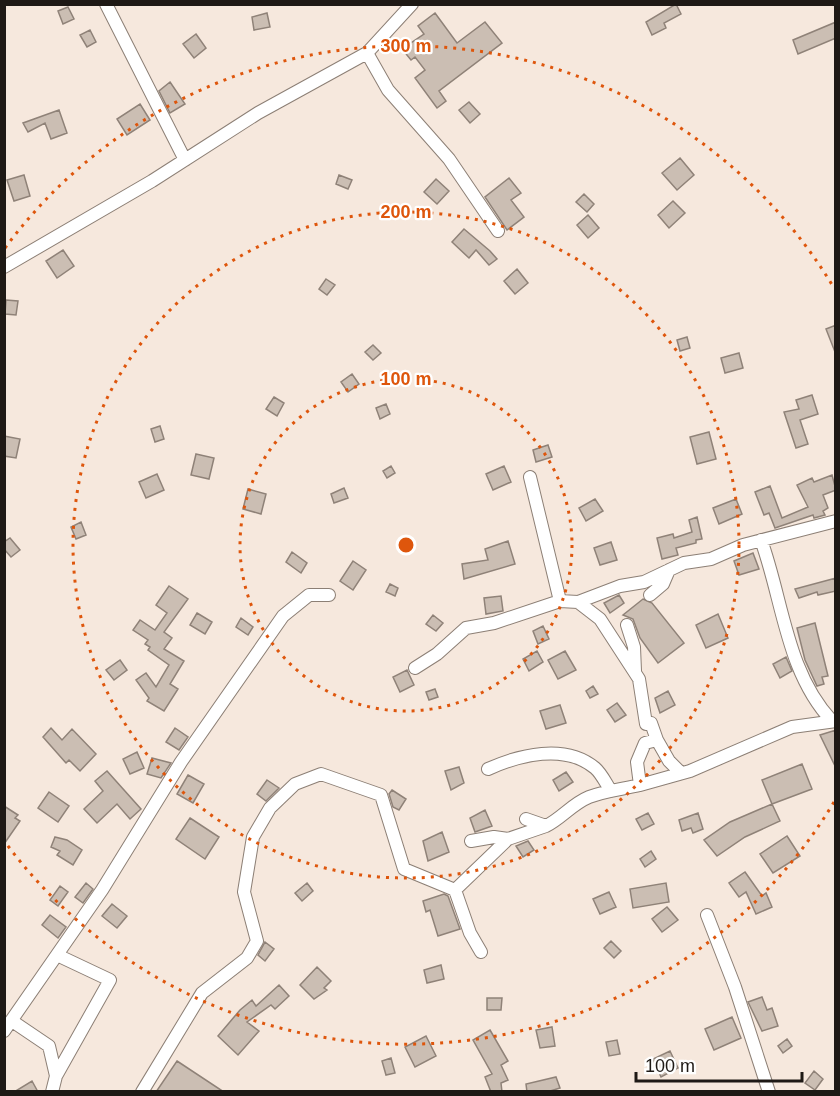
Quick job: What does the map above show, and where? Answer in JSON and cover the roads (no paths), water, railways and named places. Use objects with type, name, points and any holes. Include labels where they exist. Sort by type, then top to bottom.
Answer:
[{"type":"street","points":[[106,4],[185,160]]},
{"type":"street","points":[[4,267],[185,160],[258,113],[367,53],[411,4]]},
{"type":"street","points":[[367,53],[388,90],[449,159],[498,231]]},
{"type":"street","points":[[530,477],[560,601]]},
{"type":"street","points":[[415,668],[436,654],[466,628],[494,623],[560,601],[578,602],[620,586],[644,582],[684,563],[711,559],[761,540],[836,521]]},
{"type":"street","points":[[761,540],[774,576],[795,657],[818,707],[834,721]]},
{"type":"street","points":[[650,595],[663,584],[669,570]]},
{"type":"street","points":[[56,1076],[49,1046],[8,1026],[102,890],[181,762],[283,616],[309,595],[329,595]]},
{"type":"street","points":[[578,602],[600,619],[639,678],[646,724],[651,723],[657,740],[669,761],[681,773]]},
{"type":"street","points":[[627,625],[634,647],[635,672]]},
{"type":"street","points":[[455,890],[508,839],[562,819],[572,807],[589,797],[640,786],[681,773],[792,727],[834,721]]},
{"type":"street","points":[[640,786],[637,762],[640,751],[645,743],[657,740]]},
{"type":"street","points":[[488,769],[527,754],[566,755],[582,760],[596,769],[611,791]]},
{"type":"street","points":[[142,1092],[202,993],[247,958],[257,942],[244,892],[253,837],[270,808],[295,784],[321,774],[381,795],[404,869],[455,890],[470,933],[481,952]]},
{"type":"street","points":[[526,819],[546,826]]},
{"type":"street","points":[[471,841],[494,837],[508,839]]},
{"type":"street","points":[[707,915],[735,987],[769,1092]]},
{"type":"street","points":[[52,1092],[56,1076],[110,980],[57,955]]}]
